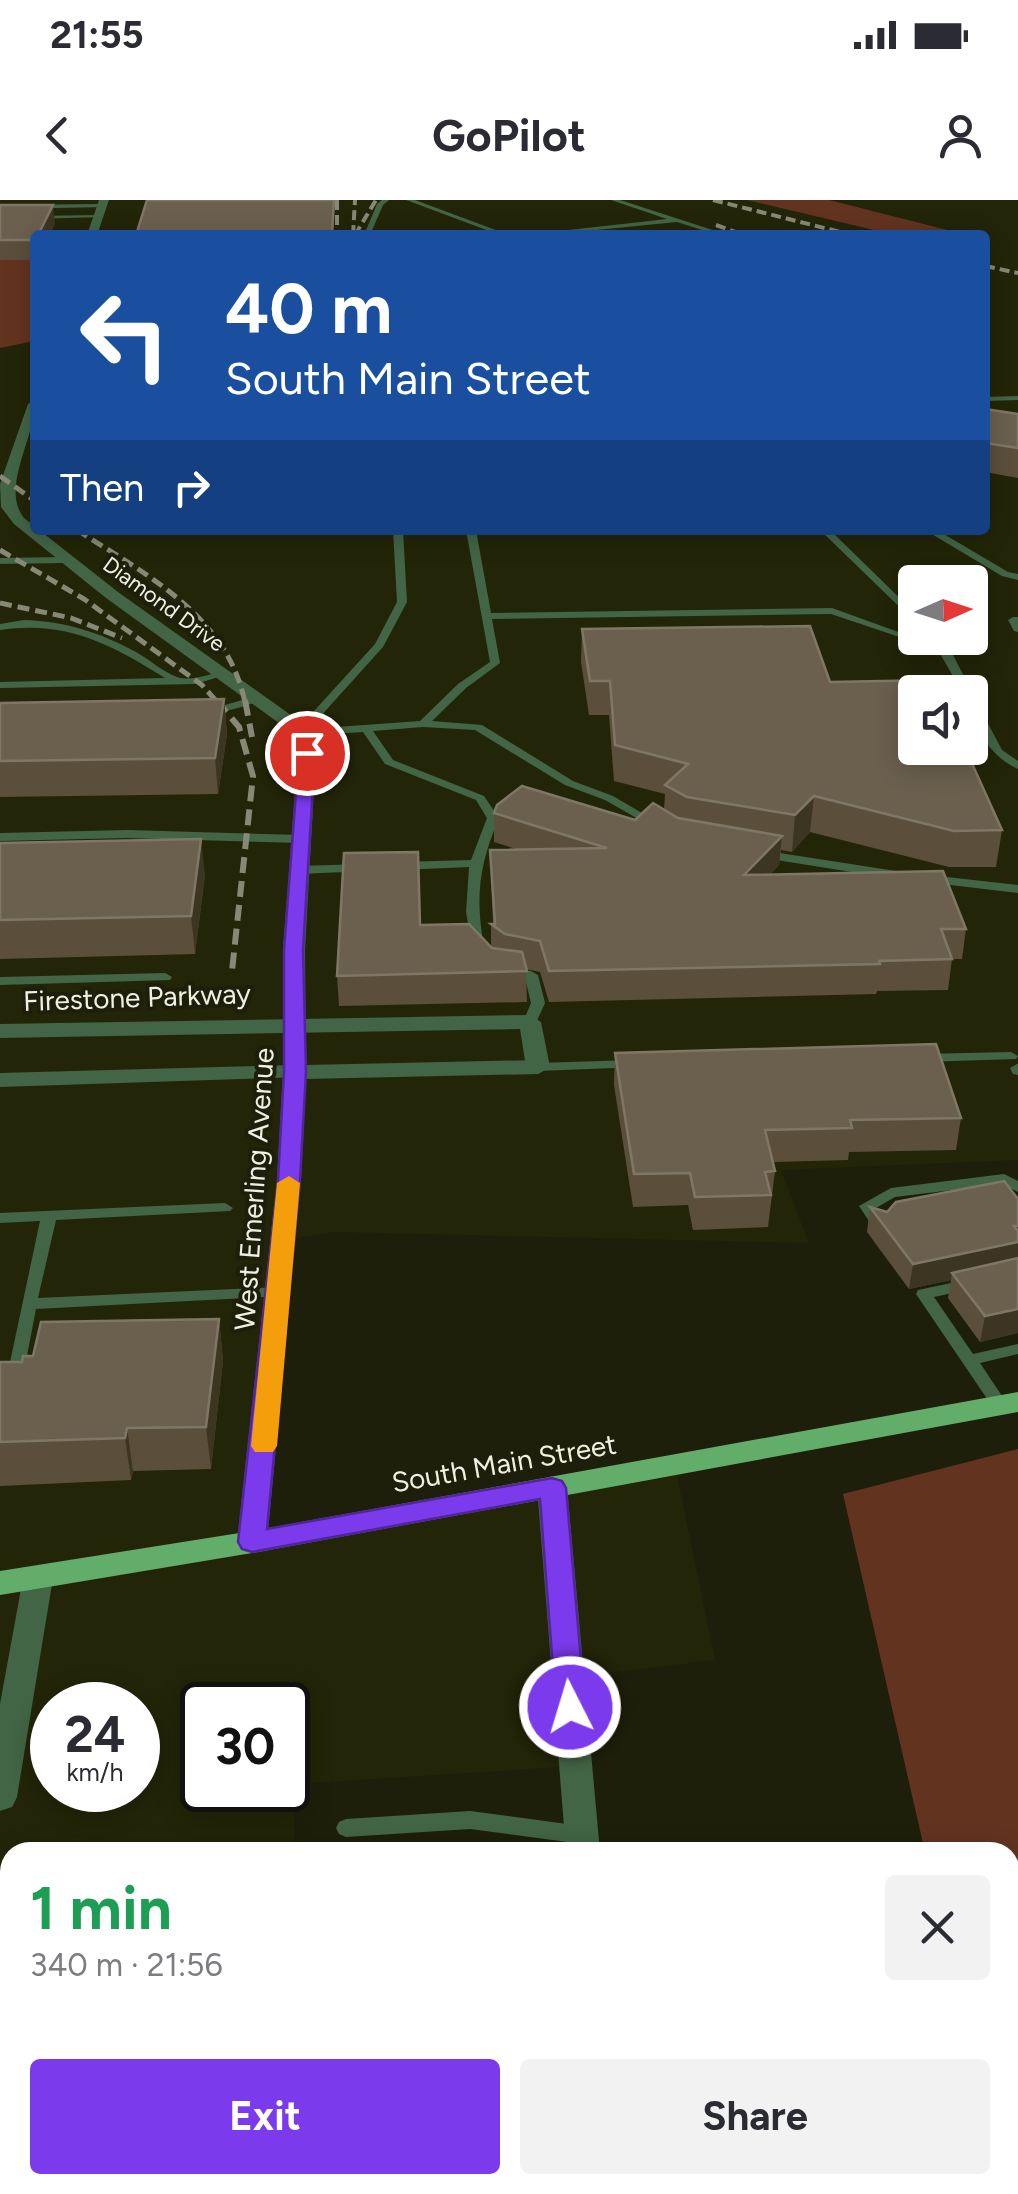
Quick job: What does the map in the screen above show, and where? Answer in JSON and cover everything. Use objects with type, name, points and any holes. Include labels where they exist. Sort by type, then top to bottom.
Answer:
[{"type":"main road","name":"South Main Street","points":[[0,1584],[1009,1404]]},
{"type":"street","name":"Diamond Drive","points":[[30,418],[6,484],[5,499],[30,531]]},
{"type":"street","name":"Diamond Drive","points":[[33,535],[299,733]]},
{"type":"street","points":[[299,733],[307,753],[301,839]]},
{"type":"street","name":"West Emerling Avenue","points":[[252,1542],[279,1292],[295,1072],[301,839]]},
{"type":"street","points":[[0,1080],[538,1067],[530,1022]]},
{"type":"street","name":"Firestone Parkway","points":[[0,1031],[294,1023],[530,1022]]},
{"type":"street","points":[[552,1488],[582,1842]]},
{"type":"street","points":[[0,1796],[38,1578]]},
{"type":"lane","points":[[369,230],[380,204],[386,200]]},
{"type":"lane","points":[[409,200],[492,230]]},
{"type":"lane","points":[[614,200],[709,230]]},
{"type":"lane","points":[[0,210],[102,208]]},
{"type":"lane","points":[[20,218],[102,208]]},
{"type":"lane","points":[[576,230],[676,220]]},
{"type":"lane","points":[[990,399],[1018,398]]},
{"type":"lane","points":[[299,733],[379,646],[402,602],[398,535]]},
{"type":"lane","points":[[422,724],[462,686],[495,662],[472,535]]},
{"type":"lane","points":[[830,535],[898,603]]},
{"type":"lane","points":[[939,535],[1018,577]]},
{"type":"lane","points":[[0,561],[65,560]]},
{"type":"lane","points":[[485,616],[832,611],[898,633]]},
{"type":"lane","points":[[1018,620],[1013,620],[1018,629]]},
{"type":"lane","points":[[0,627],[20,622],[57,623],[114,643],[177,681]]},
{"type":"lane","points":[[0,684],[177,681],[223,674]]},
{"type":"lane","points":[[188,709],[226,708],[256,698]]},
{"type":"lane","points":[[299,733],[422,724],[478,727],[569,783],[609,798],[667,832]]},
{"type":"lane","points":[[366,728],[389,762],[480,798],[492,818],[468,899],[480,956],[493,968],[531,975],[538,1003],[530,1022]]},
{"type":"lane","points":[[988,735],[997,752],[1018,766]]},
{"type":"lane","points":[[0,836],[127,834],[301,839]]},
{"type":"lane","points":[[755,853],[904,876]]},
{"type":"lane","points":[[391,867],[477,863]]},
{"type":"lane","points":[[299,870],[374,868]]},
{"type":"lane","points":[[923,878],[1018,889]]},
{"type":"lane","points":[[0,981],[165,977]]},
{"type":"lane","points":[[912,1058],[1015,1065]]},
{"type":"lane","points":[[538,1067],[656,1064]]},
{"type":"lane","points":[[882,1229],[867,1206],[891,1193],[1004,1180],[1018,1186]]},
{"type":"lane","points":[[0,1218],[226,1208]]},
{"type":"lane","points":[[8,1393],[50,1216]]},
{"type":"lane","points":[[992,1279],[921,1290],[969,1360],[1009,1404]]},
{"type":"lane","points":[[29,1304],[279,1292]]},
{"type":"lane","points":[[969,1360],[1018,1349]]},
{"type":"lane","points":[[346,1828],[470,1820],[573,1842]]},
{"type":"shaded area","points":[[0,200],[1018,200],[1018,1160],[781,1170],[809,1243],[333,1232],[284,1240],[252,1542],[675,1465],[715,1660],[568,1678],[576,1766],[310,1783],[310,1682],[180,1682],[180,1812],[294,1812],[294,1842],[0,1842]]},
{"type":"shaded area","points":[[747,200],[829,200],[947,230],[874,230]]},
{"type":"shaded area","points":[[0,260],[30,260],[30,341],[0,348]]},
{"type":"shaded area","points":[[1018,1449],[1018,1842],[923,1842],[843,1494]]},
{"type":"building","points":[[147,200],[334,200],[332,230],[138,230]]},
{"type":"building","points":[[0,205],[53,205],[40,230],[30,230],[30,240],[0,240]]},
{"type":"building","points":[[990,410],[1018,414],[1018,448],[990,444]]},
{"type":"building","points":[[810,626],[830,682],[898,681],[898,765],[973,765],[1002,830],[954,831],[814,796],[795,815],[687,797],[665,785],[688,764],[615,745],[610,681],[590,681],[582,629]]},
{"type":"building","points":[[224,699],[215,758],[0,761],[0,703]]},
{"type":"building","points":[[522,786],[635,820],[653,803],[678,818],[782,836],[744,875],[943,871],[966,929],[941,929],[952,959],[549,971],[540,941],[505,934],[491,924],[495,924],[490,850],[607,848],[494,813],[497,805]]},
{"type":"building","points":[[201,839],[191,916],[0,920],[0,843]]},
{"type":"building","points":[[418,852],[420,925],[469,924],[492,948],[522,952],[527,971],[337,976],[344,853]]},
{"type":"building","points":[[936,1044],[961,1118],[850,1120],[852,1128],[765,1130],[775,1171],[765,1172],[771,1195],[695,1197],[690,1173],[634,1174],[615,1053]]},
{"type":"building","points":[[1004,1181],[1018,1199],[1018,1226],[1014,1226],[1018,1242],[913,1264],[870,1207],[887,1212],[896,1202]]},
{"type":"building","points":[[1018,1258],[1018,1309],[985,1316],[952,1273]]},
{"type":"building","points":[[219,1319],[206,1427],[127,1428],[125,1438],[0,1442],[0,1362],[22,1362],[23,1356],[33,1356],[41,1322]]},
{"type":"railway","points":[[337,200],[337,230]]},
{"type":"railway","points":[[353,230],[355,200]]},
{"type":"railway","points":[[358,230],[376,200]]},
{"type":"railway","points":[[713,200],[832,230]]},
{"type":"railway","points":[[716,225],[730,230]]},
{"type":"railway","points":[[990,267],[1018,273]]},
{"type":"railway","points":[[0,476],[30,497]]},
{"type":"railway","points":[[85,535],[156,581],[202,622],[236,672],[245,703]]},
{"type":"railway","points":[[0,550],[84,599],[202,685],[218,703]]},
{"type":"railway","points":[[0,603],[71,618],[122,638]]},
{"type":"railway","points":[[216,700],[239,727],[253,776],[232,971]]},
{"type":"railway","points":[[245,700],[252,737]]},
{"type":"slow traffic","points":[[264,1446],[289,1183]]},
{"type":"route","points":[[307,753],[294,950],[295,1072],[289,1180],[252,1542],[552,1488],[570,1707]]}]
